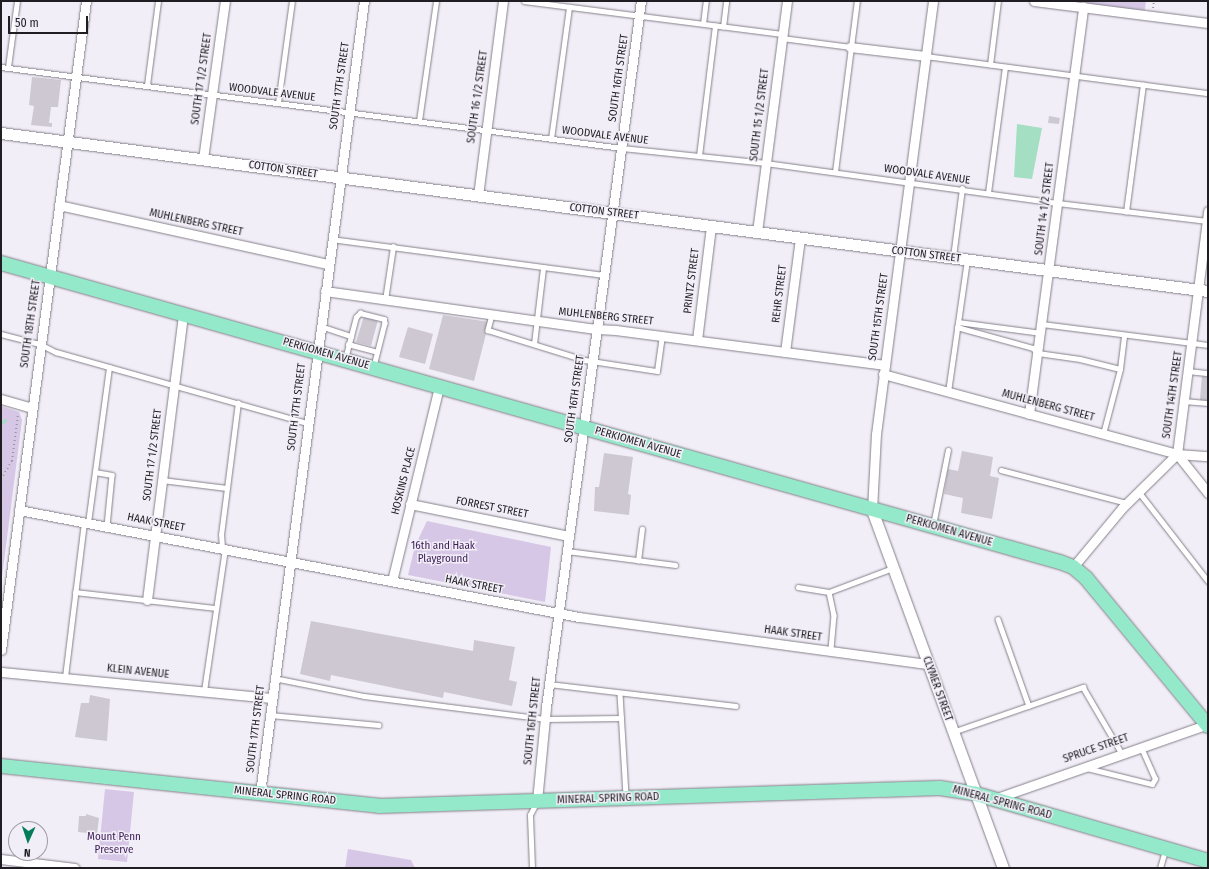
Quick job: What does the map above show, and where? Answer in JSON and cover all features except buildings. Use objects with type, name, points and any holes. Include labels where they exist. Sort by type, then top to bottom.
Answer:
[{"type":"main road","name":"PERKIOMEN AVENUE","points":[[1,262],[1073,567],[1086,578],[1207,725]]},
{"type":"main road","name":"MINERAL SPRING ROAD","points":[[1,766],[379,806],[927,787],[976,794],[1208,861]]},
{"type":"street","name":"SOUTH 18TH STREET","points":[[1,650],[86,1]]},
{"type":"street","name":"SOUTH 17 1/2 STREET","points":[[203,160],[225,1]]},
{"type":"street","name":"SOUTH 17TH STREET","points":[[260,793],[331,239],[364,1]]},
{"type":"street","name":"SOUTH 16 1/2 STREET","points":[[478,196],[485,130],[503,1]]},
{"type":"street","name":"SOUTH 16TH STREET","points":[[537,801],[558,613],[641,1]]},
{"type":"street","name":"SOUTH 15 1/2 STREET","points":[[757,232],[786,1]]},
{"type":"street","name":"SOUTH 15TH STREET","points":[[872,510],[876,434],[933,1]]},
{"type":"street","points":[[1034,1],[1208,23]]},
{"type":"street","name":"SOUTH 14 1/2 STREET","points":[[1029,414],[1083,7]]},
{"type":"street","points":[[850,47],[926,56]]},
{"type":"street","name":"COTTON STREET","points":[[1,133],[1203,290]]},
{"type":"street","name":"MUHLENBERG STREET","points":[[59,205],[328,264]]},
{"type":"street","name":"SOUTH 14TH STREET","points":[[1073,567],[1127,503],[1177,454],[1192,343],[1203,290],[1208,210]]},
{"type":"street","name":"PRINTZ STREET","points":[[697,340],[711,226]]},
{"type":"street","name":"REHR STREET","points":[[785,352],[800,238]]},
{"type":"street","name":"MUHLENBERG STREET","points":[[325,291],[597,329],[697,340],[785,352],[884,369],[948,392],[1177,454],[1208,456]]},
{"type":"street","name":"SOUTH 17 1/2 STREET","points":[[147,600],[183,314]]},
{"type":"street","name":"HOSKINS PLACE","points":[[392,581],[439,386]]},
{"type":"street","points":[[1,399],[32,408]]},
{"type":"street","points":[[1177,454],[1208,493]]},
{"type":"street","name":"FORREST STREET","points":[[410,504],[569,536]]},
{"type":"street","name":"HAAK STREET","points":[[19,510],[558,613],[928,664]]},
{"type":"street","name":"CLYMER STREET","points":[[872,510],[1002,868]]},
{"type":"street","name":"KLEIN AVENUE","points":[[1,672],[272,698]]},
{"type":"street","name":"SPRUCE STREET","points":[[992,799],[1080,766],[1207,725]]},
{"type":"street","points":[[1,859],[74,868]]},
{"type":"lane","points":[[8,67],[17,1]]},
{"type":"lane","points":[[147,85],[158,1]]},
{"type":"lane","points":[[278,103],[292,1]]},
{"type":"lane","points":[[419,121],[436,1]]},
{"type":"lane","points":[[524,1],[703,24],[850,47]]},
{"type":"lane","points":[[703,24],[706,1]]},
{"type":"lane","points":[[723,27],[726,1]]},
{"type":"lane","points":[[835,172],[856,1]]},
{"type":"lane","points":[[990,64],[998,1]]},
{"type":"lane","points":[[551,139],[569,7]]},
{"type":"lane","points":[[698,156],[715,26]]},
{"type":"lane","points":[[926,56],[1208,93]]},
{"type":"lane","name":"WOODVALE AVENUE","points":[[1,66],[551,139],[766,163],[1126,212],[1207,221]]},
{"type":"lane","points":[[988,193],[1005,67]]},
{"type":"lane","points":[[1126,212],[1142,85]]},
{"type":"lane","points":[[953,258],[962,189]]},
{"type":"lane","points":[[331,239],[604,275]]},
{"type":"lane","points":[[385,300],[392,247]]},
{"type":"lane","points":[[948,392],[967,260]]},
{"type":"lane","points":[[534,344],[543,268]]},
{"type":"lane","points":[[345,359],[356,317],[360,313],[384,319],[373,367]]},
{"type":"lane","points":[[492,315],[488,330],[593,362],[657,371],[662,336]]},
{"type":"lane","points":[[958,324],[1041,328],[1124,335],[1208,345]]},
{"type":"lane","points":[[958,324],[1033,348],[1038,353],[1120,369]]},
{"type":"lane","points":[[320,326],[351,336]]},
{"type":"lane","points":[[1,334],[40,344],[56,352],[307,423]]},
{"type":"lane","points":[[1103,434],[1120,369],[1124,335]]},
{"type":"lane","points":[[348,344],[377,352]]},
{"type":"lane","points":[[65,677],[75,592],[95,472],[109,367]]},
{"type":"lane","points":[[1188,372],[1208,373]]},
{"type":"lane","points":[[1184,401],[1208,403]]},
{"type":"lane","points":[[204,691],[216,608],[223,548],[221,535],[238,403]]},
{"type":"lane","points":[[932,527],[948,450]]},
{"type":"lane","points":[[1001,470],[1127,503]]},
{"type":"lane","points":[[95,472],[112,475],[108,526]]},
{"type":"lane","points":[[162,480],[227,488]]},
{"type":"lane","points":[[1139,492],[1208,581]]},
{"type":"lane","points":[[638,561],[642,529]]},
{"type":"lane","points":[[567,551],[675,565]]},
{"type":"lane","points":[[798,587],[829,592],[893,568]]},
{"type":"lane","points":[[75,592],[216,608]]},
{"type":"lane","points":[[829,592],[834,615],[831,651]]},
{"type":"lane","points":[[998,619],[1029,706]]},
{"type":"lane","points":[[274,678],[364,696],[545,719],[621,718]]},
{"type":"lane","points":[[549,684],[620,694],[736,706]]},
{"type":"lane","points":[[953,732],[1083,687],[1121,752]]},
{"type":"lane","points":[[620,694],[626,798]]},
{"type":"lane","points":[[270,716],[379,725]]},
{"type":"lane","points":[[1080,766],[1152,784],[1155,779],[1141,746]]},
{"type":"lane","points":[[532,868],[530,815],[537,801]]},
{"type":"lane","points":[[1160,868],[1165,848]]},
{"type":"path","points":[[1,479],[12,461],[18,423],[18,415],[14,411]]},
{"type":"green space","points":[[1034,1],[1146,1],[1144,15]]},
{"type":"green space","points":[[1,406],[19,412],[22,420],[1,585]]},
{"type":"green space","name":"16th and Haak Playground","points":[[427,521],[551,547],[545,602],[408,575],[415,546]]},
{"type":"green space","name":"Mount Penn Preserve","points":[[105,789],[134,792],[127,862],[98,859]]},
{"type":"green space","points":[[348,849],[411,860],[415,868],[345,868]]},
{"type":"shaded area","points":[[1017,124],[1042,128],[1032,179],[1014,177]]},
{"type":"waterway","points":[[1,423],[5,420]]}]
